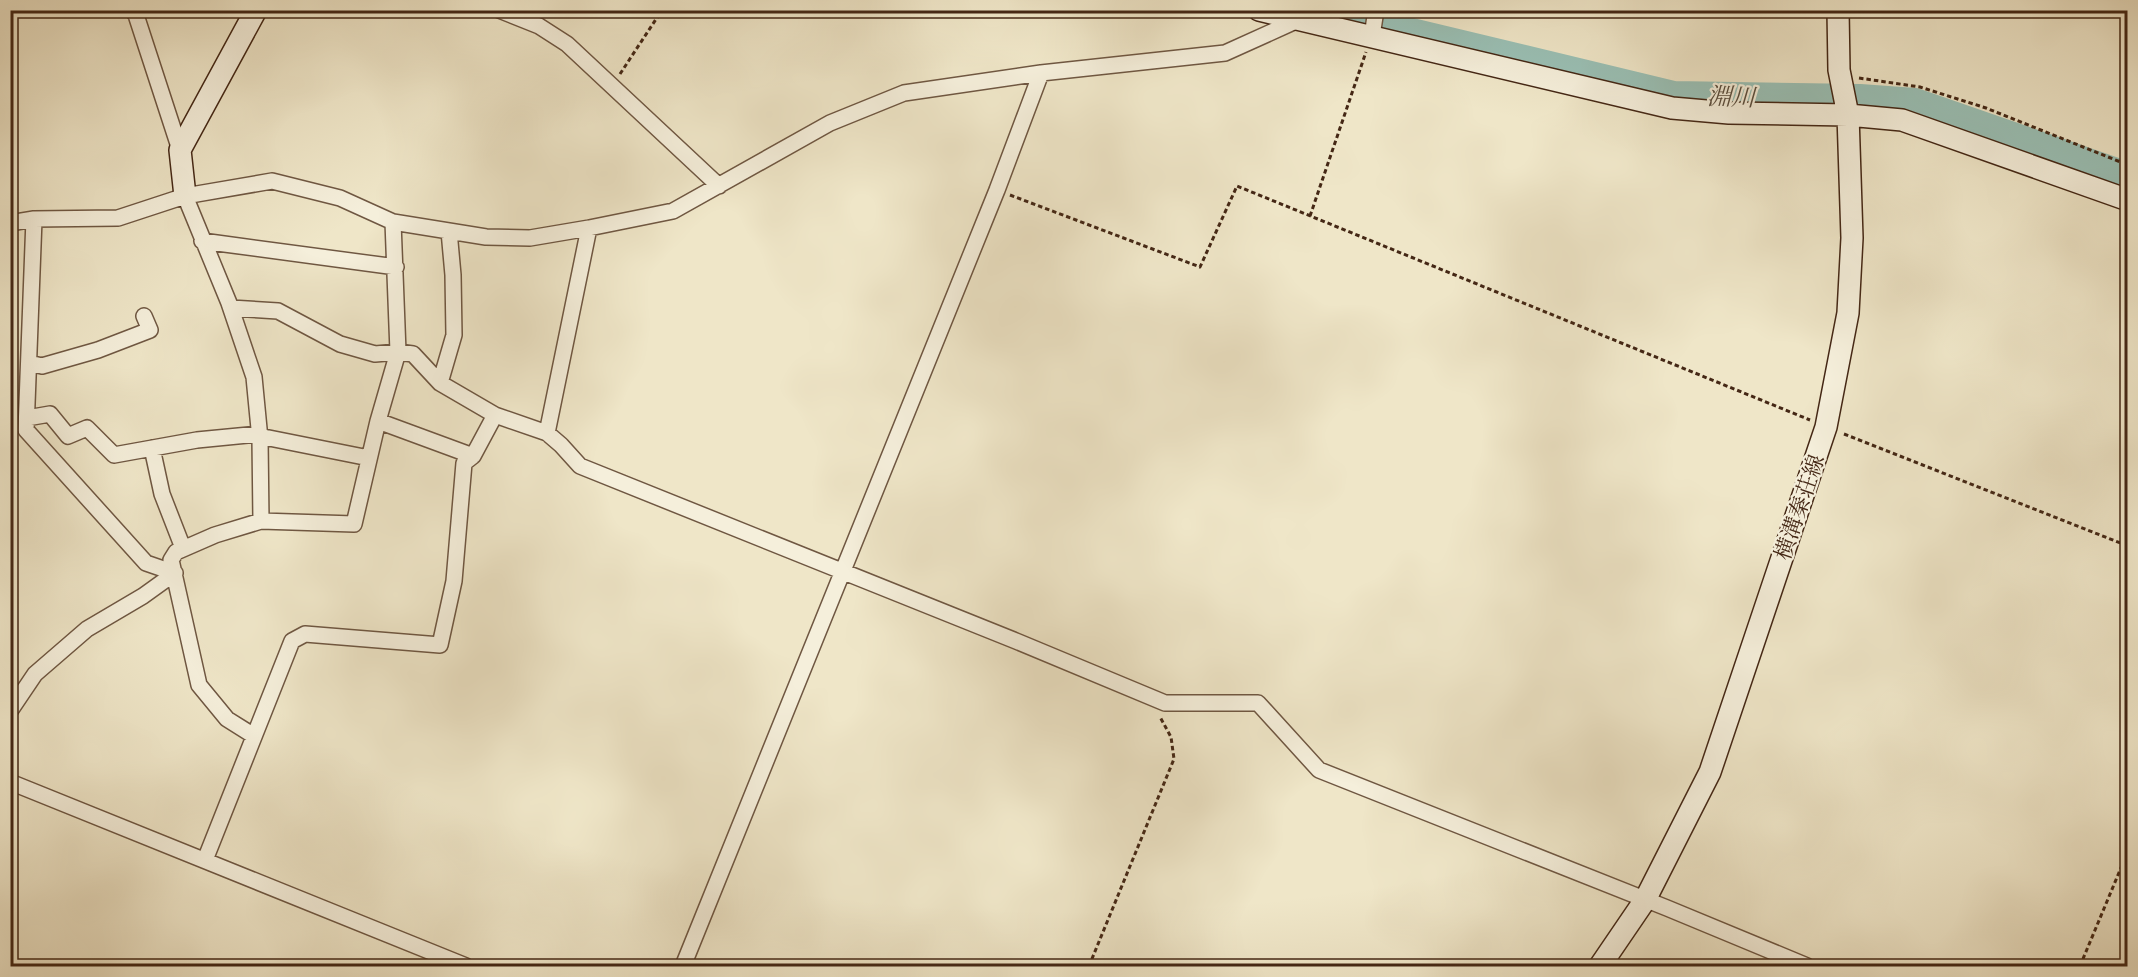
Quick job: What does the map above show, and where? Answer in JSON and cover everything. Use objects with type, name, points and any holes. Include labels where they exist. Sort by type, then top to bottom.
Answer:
[{"type":"street","points":[[132,10],[136,15],[180,150],[185,196],[231,308],[254,377],[259,434],[261,521]]},
{"type":"street","points":[[180,150],[256,10]]},
{"type":"street","points":[[499,10],[539,26],[567,44],[719,186]]},
{"type":"street","points":[[1259,10],[1672,108],[1729,113],[1848,115],[1902,120],[2127,200]]},
{"type":"street","points":[[1371,36],[1376,10]]},
{"type":"street","name":"横溝秦荘線","points":[[1600,966],[1646,900],[1710,772],[1826,427],[1848,313],[1852,238],[1848,115],[1839,70],[1838,10]]},
{"type":"street","points":[[10,223],[34,219],[118,218],[185,196],[272,181],[340,198],[393,222],[486,237],[530,238],[673,211],[830,123],[904,93],[1041,73],[1225,53],[1298,20]]},
{"type":"street","points":[[683,966],[997,190],[1041,73]]},
{"type":"street","points":[[34,219],[27,430],[146,563],[175,573]]},
{"type":"street","points":[[254,736],[227,719],[199,685],[171,560],[176,552],[183,548],[215,535],[261,521],[354,524],[378,421],[398,352],[393,222]]},
{"type":"street","points":[[547,433],[589,228]]},
{"type":"street","points":[[440,383],[454,335],[453,275],[449,231]]},
{"type":"street","points":[[202,241],[396,267]]},
{"type":"street","points":[[231,308],[278,311],[340,344],[375,354],[398,352],[413,354],[440,383],[495,415],[547,433],[580,466],[1166,703],[1258,703],[1319,770],[1807,966]]},
{"type":"street","points":[[29,363],[42,366],[98,350],[150,330],[144,316]]},
{"type":"street","points":[[27,418],[50,414],[68,436],[87,428],[114,455],[197,440],[259,434],[264,437],[369,458]]},
{"type":"street","points":[[206,860],[292,641],[305,634],[440,645],[454,581],[464,462],[473,456],[495,415]]},
{"type":"street","points":[[378,421],[473,456]]},
{"type":"street","points":[[152,448],[162,494],[183,548]]},
{"type":"street","points":[[10,711],[35,674],[87,628],[143,596],[175,573]]},
{"type":"street","points":[[10,782],[466,966]]},
{"type":"path","points":[[612,86],[662,10]]},
{"type":"path","points":[[1310,216],[1371,36]]},
{"type":"path","points":[[1839,70],[1861,78],[1920,87],[1986,108],[2127,165]]},
{"type":"path","points":[[997,190],[1200,267],[1237,186],[1826,427],[2127,546]]},
{"type":"path","points":[[1089,966],[1174,759],[1171,737],[1147,695]]},
{"type":"path","points":[[2080,966],[2127,851]]},
{"type":"waterway","name":"淵川","points":[[1332,10],[1383,25],[1674,95],[1860,98],[1915,102],[2128,176]]}]
